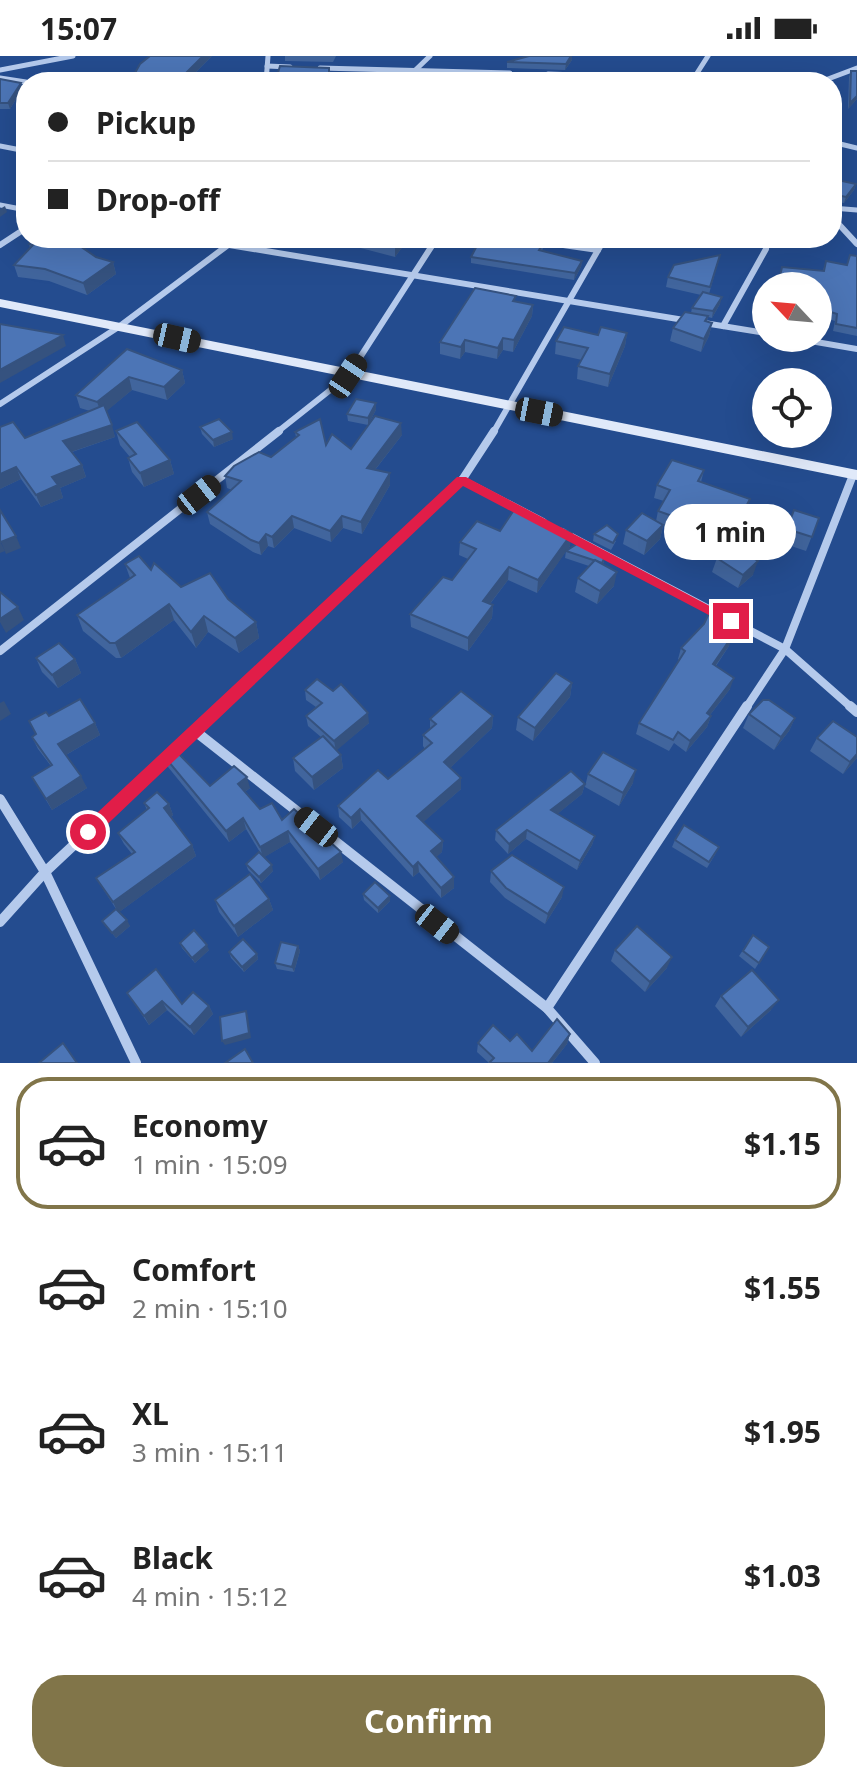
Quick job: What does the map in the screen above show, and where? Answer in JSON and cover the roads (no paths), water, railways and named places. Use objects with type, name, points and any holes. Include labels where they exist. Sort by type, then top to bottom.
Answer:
[{"type":"street","points":[[0,70],[73,56]]},
{"type":"street","points":[[267,72],[268,56]]},
{"type":"street","points":[[415,70],[430,56]]},
{"type":"street","points":[[267,66],[297,67]]},
{"type":"street","points":[[311,67],[469,72]]},
{"type":"street","points":[[842,227],[857,244]]},
{"type":"street","points":[[0,404],[120,326],[221,248]]},
{"type":"street","points":[[271,248],[566,302],[752,331]]},
{"type":"street","points":[[0,651],[348,376],[431,248]]},
{"type":"street","points":[[0,922],[45,872],[462,480],[510,406],[598,250],[584,248]]},
{"type":"street","points":[[723,326],[766,249]]},
{"type":"street","points":[[0,303],[348,376],[855,475],[785,649],[547,1008]]},
{"type":"street","points":[[832,345],[857,349]]},
{"type":"street","points":[[462,480],[785,649],[857,712]]},
{"type":"street","points":[[195,731],[547,1008],[595,1063]]},
{"type":"street","points":[[0,799],[45,872],[136,1063]]}]
